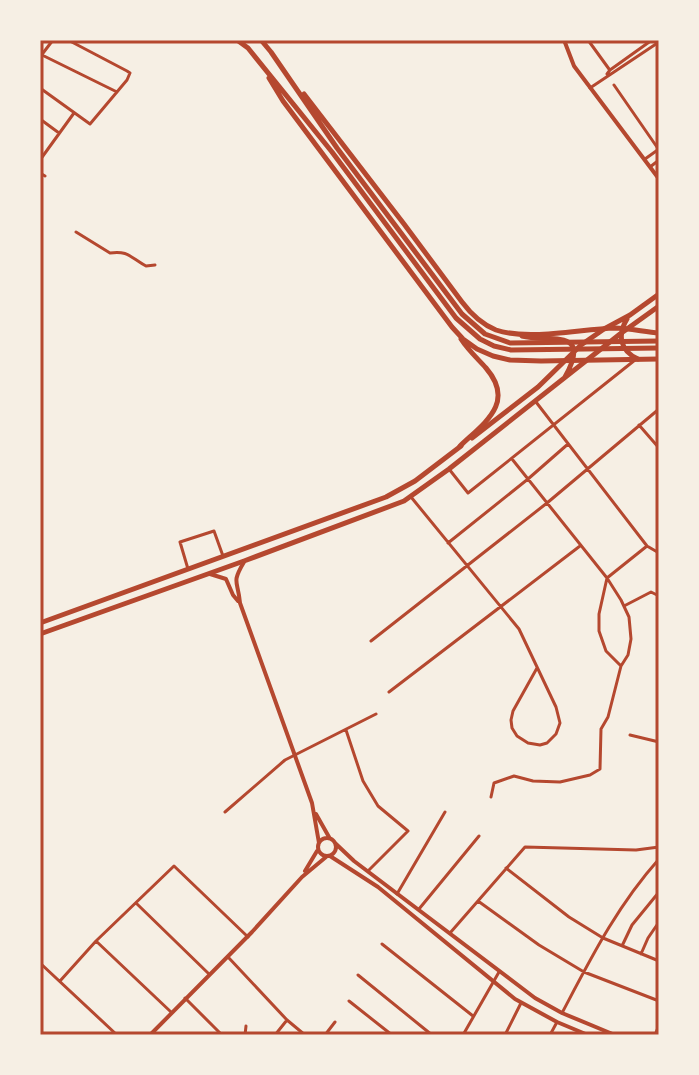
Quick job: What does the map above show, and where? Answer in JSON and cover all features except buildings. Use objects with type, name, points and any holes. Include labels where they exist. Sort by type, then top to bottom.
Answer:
[{"type":"main road","points":[[237,40],[259,61],[462,314],[485,334],[525,344],[659,341]]},
{"type":"main road","points":[[261,40],[471,314],[497,330],[529,338],[566,340],[574,352]]},
{"type":"main road","points":[[564,40],[574,66],[659,179]]},
{"type":"main road","points":[[271,52],[456,318],[480,339],[494,346],[525,351],[659,348]]},
{"type":"main road","points":[[259,61],[283,101],[464,344],[493,377],[499,396],[497,406],[492,416],[460,446]]},
{"type":"main road","points":[[562,381],[574,352],[659,294]]},
{"type":"main road","points":[[40,634],[411,497],[659,306]]},
{"type":"main road","points":[[630,315],[623,331],[622,346],[640,360]]},
{"type":"main road","points":[[455,329],[477,349],[510,360],[659,359]]},
{"type":"main road","points":[[513,333],[604,329],[659,333]]},
{"type":"main road","points":[[40,623],[398,491],[538,387],[569,360]]},
{"type":"main road","points":[[244,561],[235,580],[240,603],[314,812],[318,850],[302,877]]},
{"type":"main road","points":[[208,573],[226,579],[240,603]]},
{"type":"main road","points":[[314,812],[330,839],[354,861],[499,972],[562,1013],[615,1035]]},
{"type":"main road","points":[[319,843],[330,839]]},
{"type":"main road","points":[[150,1035],[248,937],[302,877],[336,851],[335,843]]},
{"type":"main road","points":[[318,850],[321,855],[328,856],[378,887],[521,1003],[588,1035]]},
{"type":"street","points":[[53,40],[41,56],[117,92]]},
{"type":"street","points":[[40,88],[90,124],[127,80],[130,73],[68,40]]},
{"type":"street","points":[[588,40],[611,72]]},
{"type":"street","points":[[590,88],[655,41]]},
{"type":"street","points":[[614,85],[659,150],[645,159]]},
{"type":"street","points":[[40,160],[74,113]]},
{"type":"street","points":[[40,119],[59,133]]},
{"type":"street","points":[[40,143],[47,149]]},
{"type":"street","points":[[650,167],[659,160]]},
{"type":"street","points":[[40,173],[45,176]]},
{"type":"street","points":[[76,232],[110,253],[121,251],[146,266],[155,265]]},
{"type":"street","points":[[449,469],[468,493],[640,360]]},
{"type":"street","points":[[536,402],[647,546],[659,553]]},
{"type":"street","points":[[371,641],[547,503],[659,409]]},
{"type":"street","points":[[639,425],[659,448]]},
{"type":"street","points":[[448,543],[568,444]]},
{"type":"street","points":[[491,797],[494,783],[514,776],[533,781],[560,782],[590,775],[600,769],[601,729],[608,717],[631,639],[629,617],[607,578],[512,459]]},
{"type":"street","points":[[411,497],[519,629],[556,707],[560,723],[556,734],[540,745],[528,743],[517,736],[511,720],[537,668]]},
{"type":"street","points":[[188,569],[180,542],[214,531],[223,556]]},
{"type":"street","points":[[389,692],[580,545]]},
{"type":"street","points":[[621,666],[606,651],[599,631],[599,614],[607,578],[647,546]]},
{"type":"street","points":[[624,606],[651,592],[659,596]]},
{"type":"street","points":[[225,812],[285,760],[376,714]]},
{"type":"street","points":[[346,730],[363,781],[378,806],[408,831],[368,871]]},
{"type":"street","points":[[630,735],[659,742]]},
{"type":"street","points":[[397,894],[445,812]]},
{"type":"street","points":[[419,909],[479,836]]},
{"type":"street","points":[[450,933],[525,847],[623,850],[659,847]]},
{"type":"street","points":[[562,1013],[614,917],[659,859]]},
{"type":"street","points":[[60,981],[96,941],[174,866],[248,937]]},
{"type":"street","points":[[506,868],[569,917],[603,938],[659,961]]},
{"type":"street","points":[[622,946],[632,925],[659,892]]},
{"type":"street","points":[[478,901],[539,945],[584,972],[659,1001]]},
{"type":"street","points":[[136,903],[209,974]]},
{"type":"street","points":[[641,954],[659,922]]},
{"type":"street","points":[[96,941],[171,1012]]},
{"type":"street","points":[[382,944],[473,1016]]},
{"type":"street","points":[[228,957],[305,1035]]},
{"type":"street","points":[[40,963],[117,1035]]},
{"type":"street","points":[[463,1035],[499,972]]},
{"type":"street","points":[[358,975],[432,1035]]},
{"type":"street","points":[[185,998],[222,1035]]},
{"type":"street","points":[[349,1001],[392,1035]]},
{"type":"street","points":[[505,1035],[521,1003]]},
{"type":"street","points":[[275,1035],[287,1020]]},
{"type":"street","points":[[325,1035],[335,1022]]},
{"type":"street","points":[[550,1035],[557,1022]]},
{"type":"street","points":[[655,1035],[659,1025]]},
{"type":"street","points":[[245,1035],[246,1026]]}]
